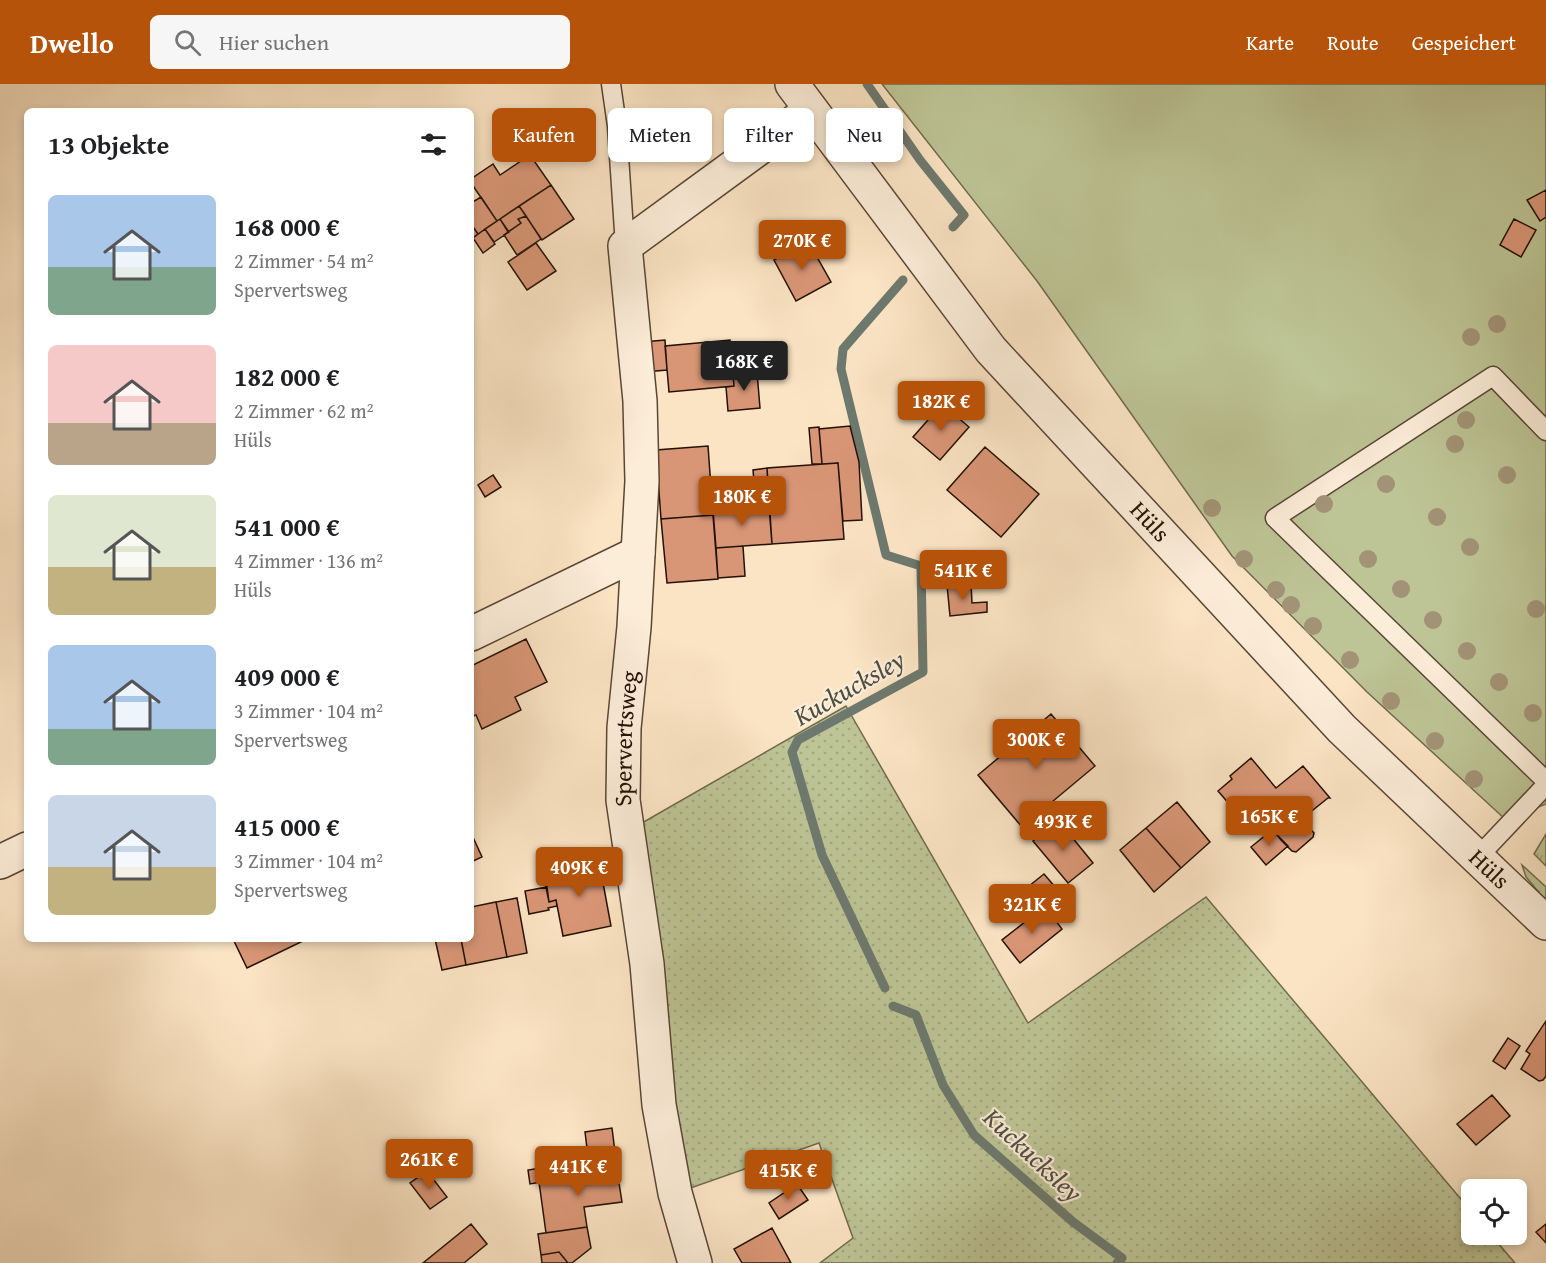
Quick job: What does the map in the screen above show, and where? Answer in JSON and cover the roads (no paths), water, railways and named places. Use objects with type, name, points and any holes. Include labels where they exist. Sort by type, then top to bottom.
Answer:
[{"type":"street","name":"Hüls","points":[[792,84],[810,108]]},
{"type":"street","name":"Hüls","points":[[814,114],[991,350],[1342,729],[1546,923]]},
{"type":"street","points":[[625,246],[740,162]]},
{"type":"street","name":"Spervertsweg","points":[[625,246],[640,401],[642,481],[634,627],[624,728],[623,800],[647,964],[658,1105],[675,1193],[695,1263]]},
{"type":"street","points":[[474,633],[638,553]]},
{"type":"street","points":[[0,862],[24,850]]},
{"type":"lane","name":"Spervertsweg","points":[[611,84],[617,126],[625,246]]},
{"type":"lane","points":[[1477,858],[1546,783],[1275,518],[1493,376],[1546,431]]},
{"type":"waterway","name":"Kuckucksley","points":[[867,84],[920,160],[964,215],[953,227]]},
{"type":"waterway","name":"Kuckucksley","points":[[885,988],[822,855],[792,752],[798,740],[923,672],[921,566],[886,555],[841,369],[843,349],[903,280]]},
{"type":"waterway","name":"Kuckucksley","points":[[893,1006],[916,1015],[943,1085],[974,1135],[1073,1222],[1122,1258],[1117,1263]]}]
